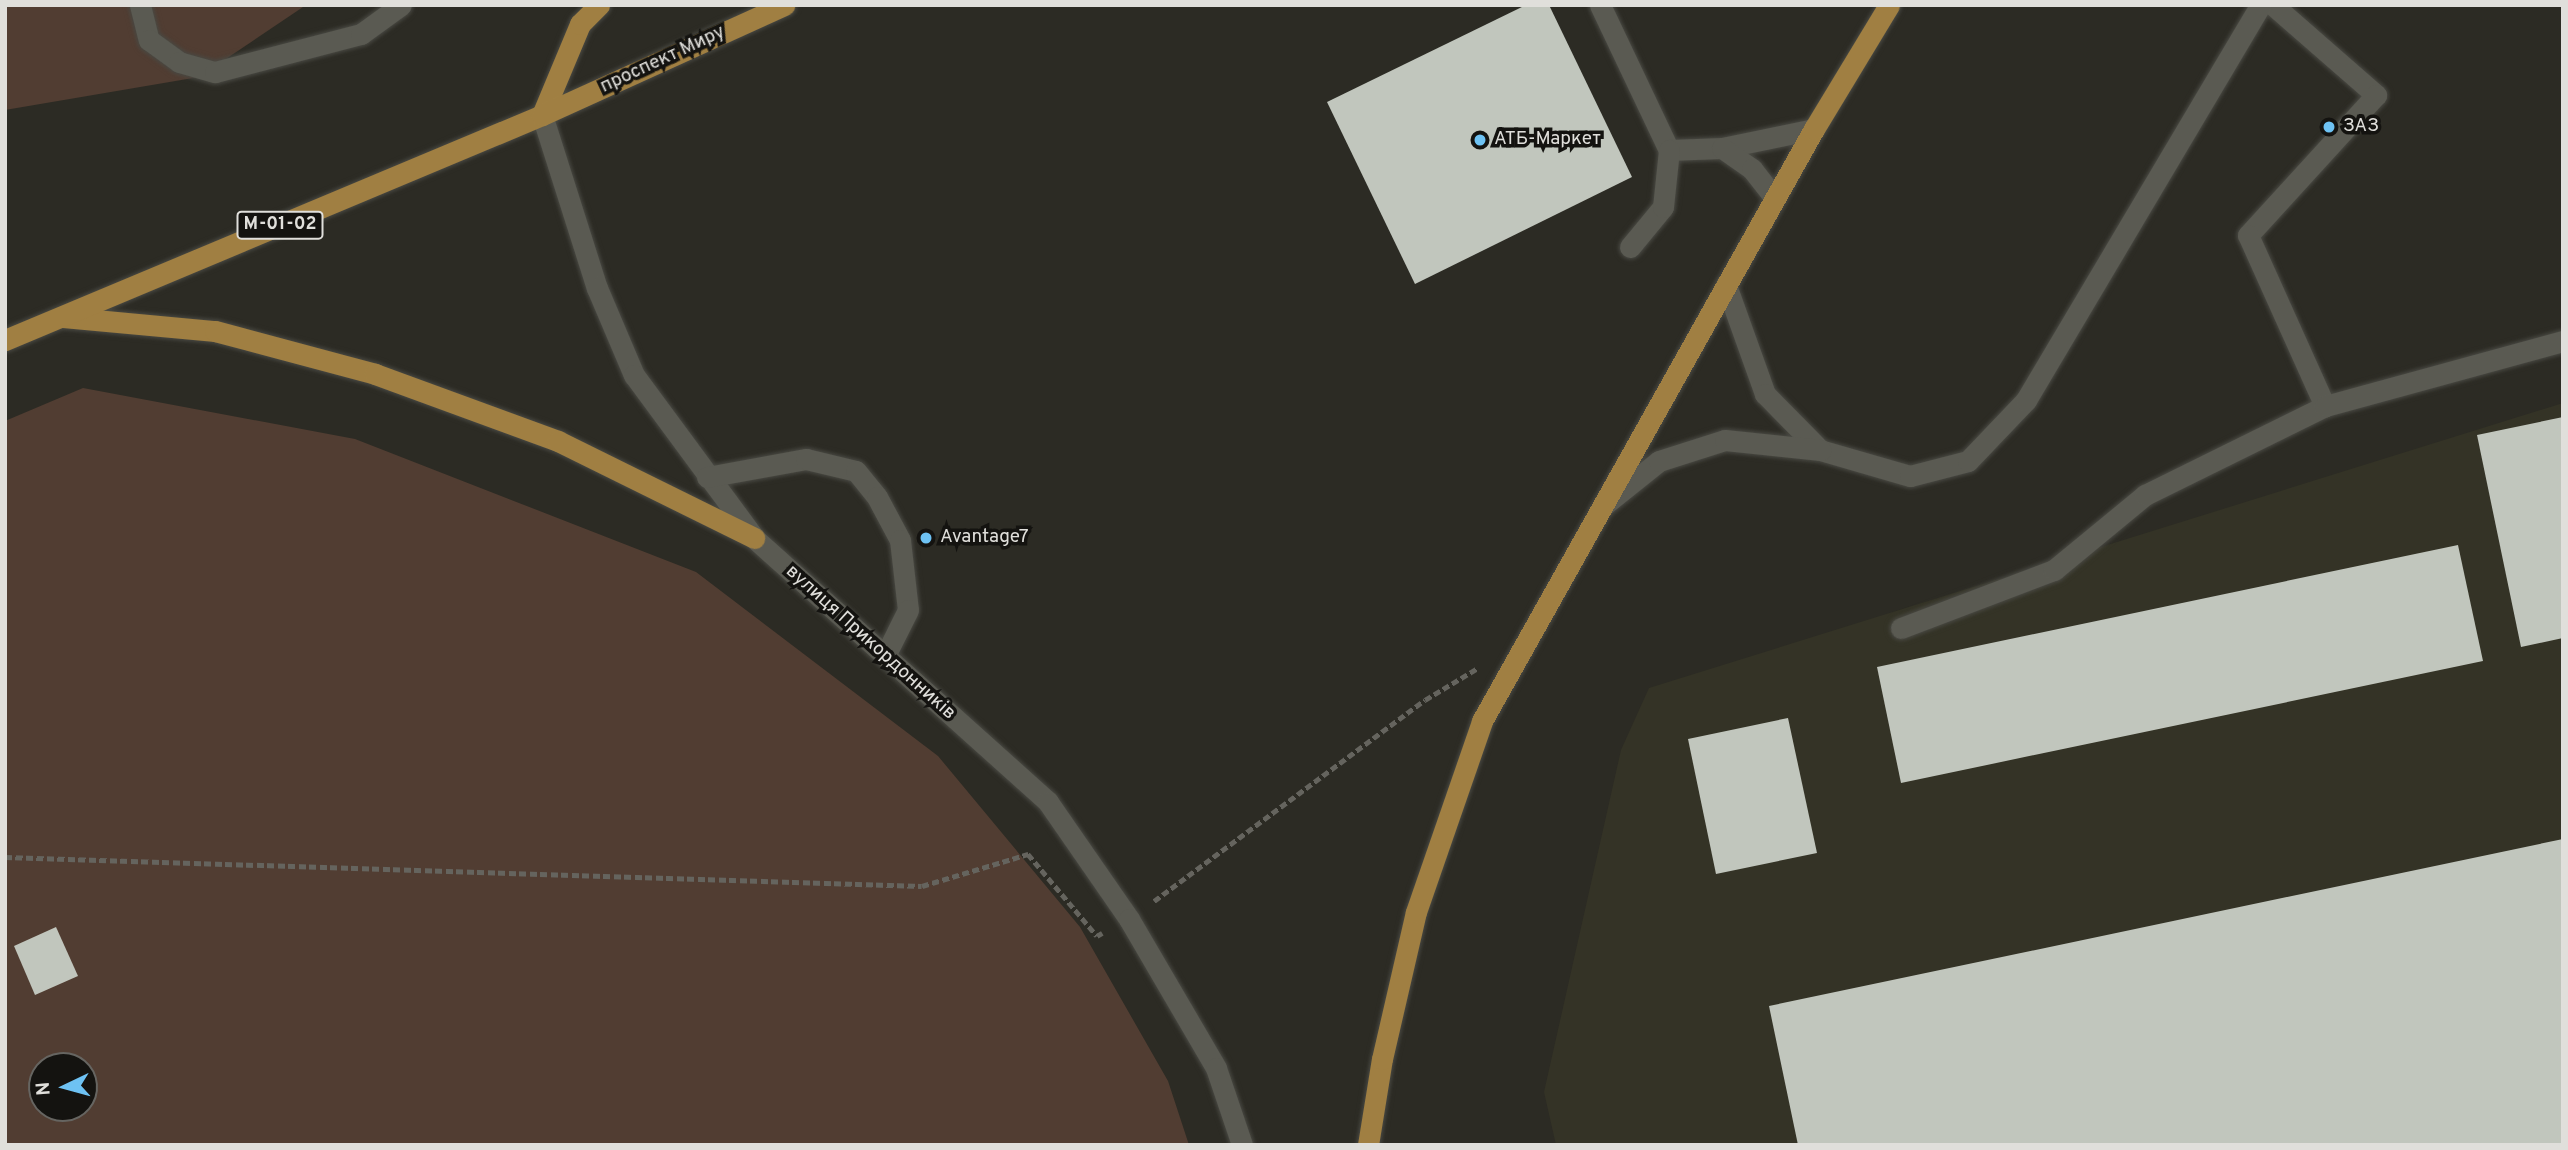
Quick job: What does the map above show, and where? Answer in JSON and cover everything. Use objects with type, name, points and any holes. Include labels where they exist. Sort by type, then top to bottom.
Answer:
[{"type":"main road","points":[[542,115],[580,24],[598,5]]},
{"type":"main road","name":"проспект Миру","points":[[542,115],[784,5]]},
{"type":"main road","points":[[1368,1145],[1382,1059],[1416,912],[1482,721],[1814,129],[1889,5]]},
{"type":"main road","name":"М-01-02","points":[[5,340],[542,115]]},
{"type":"main road","points":[[61,316],[215,331],[375,374],[558,441],[754,538]]},
{"type":"street","points":[[140,5],[149,40],[179,62],[215,72],[361,34],[401,5]]},
{"type":"street","points":[[1600,5],[1669,150],[1662,207],[1630,247]]},
{"type":"street","points":[[1602,507],[1659,461],[1725,440],[1820,450],[1910,476],[1968,461],[2026,400],[2261,5]]},
{"type":"street","points":[[2273,5],[2376,95],[2248,235],[2325,406]]},
{"type":"street","name":"вулиця Прикордонників","points":[[542,115],[597,288],[635,375],[754,538],[1048,802],[1129,919],[1216,1068],[1242,1145]]},
{"type":"street","points":[[1669,150],[1722,148],[1814,129]]},
{"type":"street","points":[[1722,148],[1752,169],[1775,198]]},
{"type":"street","points":[[1726,285],[1765,394],[1820,450]]},
{"type":"street","points":[[1901,628],[2054,570],[2145,495],[2325,406],[2563,341]]},
{"type":"street","points":[[707,477],[806,459],[856,471],[900,540],[908,610],[885,656]]},
{"type":"path","points":[[5,857],[922,887],[1028,854],[1097,936],[1129,919],[1425,701],[1483,664]]},
{"type":"shaded area","points":[[5,5],[306,5],[199,77],[5,110]]},
{"type":"shaded area","points":[[83,388],[355,439],[696,572],[938,756],[1080,927],[1168,1081],[1189,1145],[5,1145],[5,421]]},
{"type":"shaded area","points":[[2563,403],[2563,1145],[1556,1145],[1544,1092],[1621,750],[1649,688]]},
{"type":"building","name":"АТБ-Маркет","points":[[1526,5],[1549,5],[1632,177],[1415,284],[1327,102]]},
{"type":"building","points":[[2563,417],[2563,638],[2521,647],[2477,435]]},
{"type":"building","points":[[2458,545],[2483,661],[1901,783],[1877,667]]},
{"type":"building","points":[[1788,718],[1817,853],[1716,874],[1688,739]]},
{"type":"building","points":[[2563,839],[2563,1145],[1798,1145],[1769,1006]]},
{"type":"building","points":[[56,927],[78,976],[35,995],[14,946]]},
{"type":"place","name":"ЗАЗ","points":[[2329,127]]},
{"type":"place","name":"АТБ-Маркет","points":[[1480,140]]},
{"type":"place","name":"Avantage7","points":[[926,538]]}]
